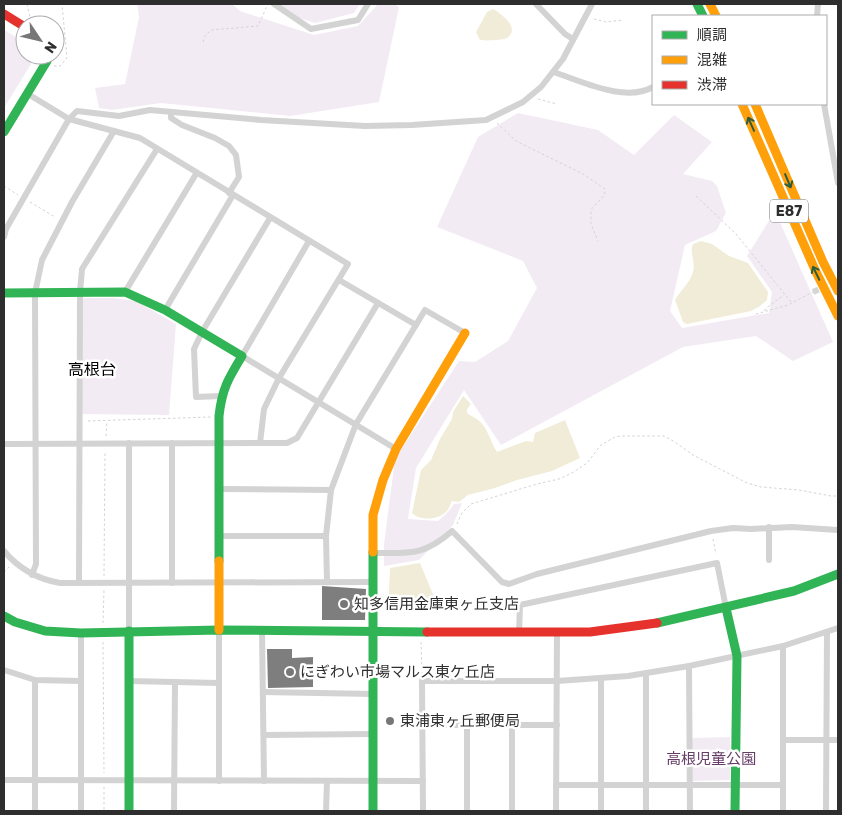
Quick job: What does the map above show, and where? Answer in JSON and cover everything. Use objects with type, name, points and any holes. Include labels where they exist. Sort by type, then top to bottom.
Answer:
[{"type":"main road","points":[[696,4],[702,15]]},
{"type":"main road","points":[[4,14],[15,20]]},
{"type":"main road","points":[[4,132],[28,94],[43,65]]},
{"type":"main road","name":"E87","points":[[742,105],[816,272],[838,316]]},
{"type":"main road","name":"E87","points":[[755,105],[838,291]]},
{"type":"main road","points":[[4,293],[125,292],[165,310],[242,356],[230,375],[221,396],[219,416],[219,630]]},
{"type":"main road","points":[[373,811],[374,515],[383,480],[396,449],[465,333]]},
{"type":"main road","points":[[4,616],[15,622],[44,630],[81,633],[219,630],[590,632],[646,626],[726,608],[794,591],[838,574]]},
{"type":"main road","points":[[726,608],[737,656],[735,811]]},
{"type":"main road","points":[[129,631],[129,811]]},
{"type":"street","points":[[274,4],[312,29],[358,20],[368,4]]},
{"type":"street","points":[[536,4],[565,34],[573,39]]},
{"type":"street","points":[[4,237],[6,229],[69,119],[77,111],[119,116],[150,110],[365,126],[461,123],[486,120],[513,108],[541,87],[563,59],[592,4]]},
{"type":"street","points":[[552,72],[601,88],[627,93],[644,92],[652,88]]},
{"type":"street","points":[[28,94],[69,119],[140,138],[196,174],[348,264],[279,378],[264,409],[260,443]]},
{"type":"street","points":[[824,105],[838,178]]},
{"type":"street","points":[[165,310],[239,177],[236,155],[229,146],[173,120],[171,112]]},
{"type":"street","points":[[32,576],[36,564],[35,293],[42,260],[62,221],[114,131]]},
{"type":"street","points":[[79,583],[80,292],[82,269],[156,149]]},
{"type":"street","points":[[125,292],[196,174]]},
{"type":"street","points":[[221,396],[196,397],[194,349],[202,332],[270,218]]},
{"type":"street","points":[[309,241],[242,356],[396,449]]},
{"type":"street","points":[[339,280],[416,325]]},
{"type":"street","points":[[4,444],[287,443],[298,438],[378,303]]},
{"type":"street","points":[[327,582],[326,536],[331,490],[356,424],[425,310],[465,333]]},
{"type":"street","points":[[129,443],[129,631]]},
{"type":"street","points":[[172,443],[172,583]]},
{"type":"street","points":[[219,489],[331,490]]},
{"type":"street","points":[[374,553],[418,552],[433,546],[452,531],[502,582],[509,584],[536,574],[711,531],[733,528],[752,529],[770,527],[838,530]]},
{"type":"street","points":[[769,560],[770,527]]},
{"type":"street","points":[[219,536],[326,536]]},
{"type":"street","points":[[4,551],[11,560],[32,576],[60,583],[373,582]]},
{"type":"street","points":[[518,633],[520,605],[717,563],[726,608]]},
{"type":"street","points":[[423,811],[422,681],[557,681],[646,674],[783,646],[838,628]]},
{"type":"street","points":[[219,630],[219,781]]},
{"type":"street","points":[[262,630],[264,781]]},
{"type":"street","points":[[826,811],[827,632]]},
{"type":"street","points":[[81,633],[81,811]]},
{"type":"street","points":[[556,811],[557,633]]},
{"type":"street","points":[[782,811],[783,646]]},
{"type":"street","points":[[689,666],[690,811]]},
{"type":"street","points":[[4,670],[35,680],[81,681]]},
{"type":"street","points":[[646,674],[646,811]]},
{"type":"street","points":[[601,679],[601,811]]},
{"type":"street","points":[[35,680],[36,811]]},
{"type":"street","points":[[129,681],[219,683]]},
{"type":"street","points":[[174,811],[175,682]]},
{"type":"street","points":[[263,692],[373,694]]},
{"type":"street","points":[[422,725],[557,725]]},
{"type":"street","points":[[467,725],[467,811]]},
{"type":"street","points":[[512,725],[512,811]]},
{"type":"street","points":[[264,734],[374,734]]},
{"type":"street","points":[[782,740],[838,740]]},
{"type":"street","points":[[4,780],[423,781]]},
{"type":"street","points":[[326,811],[327,781]]},
{"type":"street","points":[[556,785],[782,785]]},
{"type":"path","points":[[203,42],[211,30],[258,26],[268,4]]},
{"type":"path","points":[[586,15],[599,21],[623,20]]},
{"type":"path","points":[[65,36],[67,58],[65,60]]},
{"type":"path","points":[[532,95],[534,98],[557,104]]},
{"type":"path","points":[[494,117],[496,122],[516,141],[583,174],[605,190],[603,197],[591,210],[591,224],[598,241]]},
{"type":"path","points":[[4,186],[62,221]]},
{"type":"path","points":[[696,196],[736,234],[792,303]]},
{"type":"path","points":[[756,314],[792,303],[813,292]]},
{"type":"path","points":[[765,311],[765,309],[785,294]]},
{"type":"path","points":[[79,422],[219,416]]},
{"type":"path","points":[[103,626],[107,420]]},
{"type":"path","points":[[452,531],[462,513],[470,504],[559,479],[588,463],[608,440],[621,436],[664,436],[693,455],[748,483],[761,487],[838,496]]},
{"type":"path","points":[[711,531],[717,563]]},
{"type":"path","points":[[103,639],[104,811]]},
{"type":"path","points":[[421,642],[422,681]]},
{"type":"green space","points":[[137,4],[232,4],[240,11],[314,35],[358,26],[378,4],[394,4],[399,7],[379,102],[290,116],[161,103],[112,110],[99,108],[95,88],[125,84],[139,17]]},
{"type":"green space","points":[[272,4],[360,4],[354,13],[315,23],[287,14]]},
{"type":"green space","points":[[4,30],[15,37],[15,65],[30,65],[4,108]]},
{"type":"green space","points":[[518,113],[598,130],[634,155],[674,115],[712,142],[683,174],[712,181],[717,186],[726,213],[716,231],[685,245],[670,311],[682,328],[769,313],[772,292],[747,256],[775,211],[833,342],[793,361],[756,336],[683,347],[501,445],[464,390],[416,468],[408,519],[438,521],[454,504],[462,503],[453,525],[419,560],[384,566],[384,544],[395,459],[459,361],[475,362],[508,341],[537,288],[523,261],[437,227],[478,137]]},
{"type":"green space","points":[[79,298],[114,298],[136,301],[176,324],[169,415],[78,414]]},
{"type":"green space","name":"高根児童公園","points":[[730,737],[730,780],[693,781],[691,738]]},
{"type":"shaded area","points":[[493,9],[509,22],[512,28],[510,36],[505,39],[480,40],[476,32],[487,12]]},
{"type":"shaded area","points":[[701,241],[712,244],[729,256],[748,263],[768,292],[767,300],[751,311],[687,324],[683,322],[675,300],[690,280],[693,272],[693,244]]},
{"type":"shaded area","points":[[463,396],[471,404],[467,409],[467,413],[481,423],[497,452],[526,441],[533,442],[535,433],[565,420],[580,458],[552,471],[468,495],[459,502],[452,501],[447,511],[438,517],[424,518],[415,516],[412,513],[421,470],[431,460],[440,439],[452,419],[453,412]]},
{"type":"shaded area","points":[[420,563],[437,604],[388,613],[390,568]]},
{"type":"building","name":"知多信用金庫東ヶ丘支店","points":[[322,586],[366,589],[365,620],[322,620]]},
{"type":"building","name":"にぎわい市場マルス東ケ丘店","points":[[267,649],[292,649],[292,658],[313,657],[313,687],[268,688]]},
{"type":"tunnel","points":[[813,292],[824,287]]},
{"type":"traffic: fast","points":[[697,4],[702,15]]},
{"type":"traffic: fast","points":[[4,132],[45,65]]},
{"type":"traffic: fast","points":[[4,293],[125,292],[165,310],[242,356],[226,384],[219,416],[219,561]]},
{"type":"traffic: fast","points":[[373,552],[373,811]]},
{"type":"traffic: fast","points":[[657,623],[794,591],[838,574]]},
{"type":"traffic: fast","points":[[726,608],[737,656],[735,811]]},
{"type":"traffic: fast","points":[[4,616],[15,622],[45,631],[81,633],[219,630],[427,632]]},
{"type":"traffic: fast","points":[[129,631],[129,811]]},
{"type":"traffic: slow","points":[[710,4],[716,15]]},
{"type":"traffic: slow","points":[[742,105],[816,272],[838,316]]},
{"type":"traffic: slow","points":[[755,105],[823,262],[838,291]]},
{"type":"traffic: slow","points":[[373,552],[373,515],[383,480],[396,449],[465,333]]},
{"type":"traffic: slow","points":[[219,561],[219,630]]},
{"type":"traffic: jam","points":[[4,14],[15,21]]},
{"type":"traffic: jam","points":[[427,632],[590,632],[657,623]]},
{"type":"place","name":"知多信用金庫東ヶ丘支店","points":[[344,604]]},
{"type":"place","name":"にぎわい市場マルス東ケ丘店","points":[[290,672]]},
{"type":"place","name":"東浦東ヶ丘郵便局","points":[[390,721]]},
{"type":"district","name":"高根台","points":[[92,369]]}]
